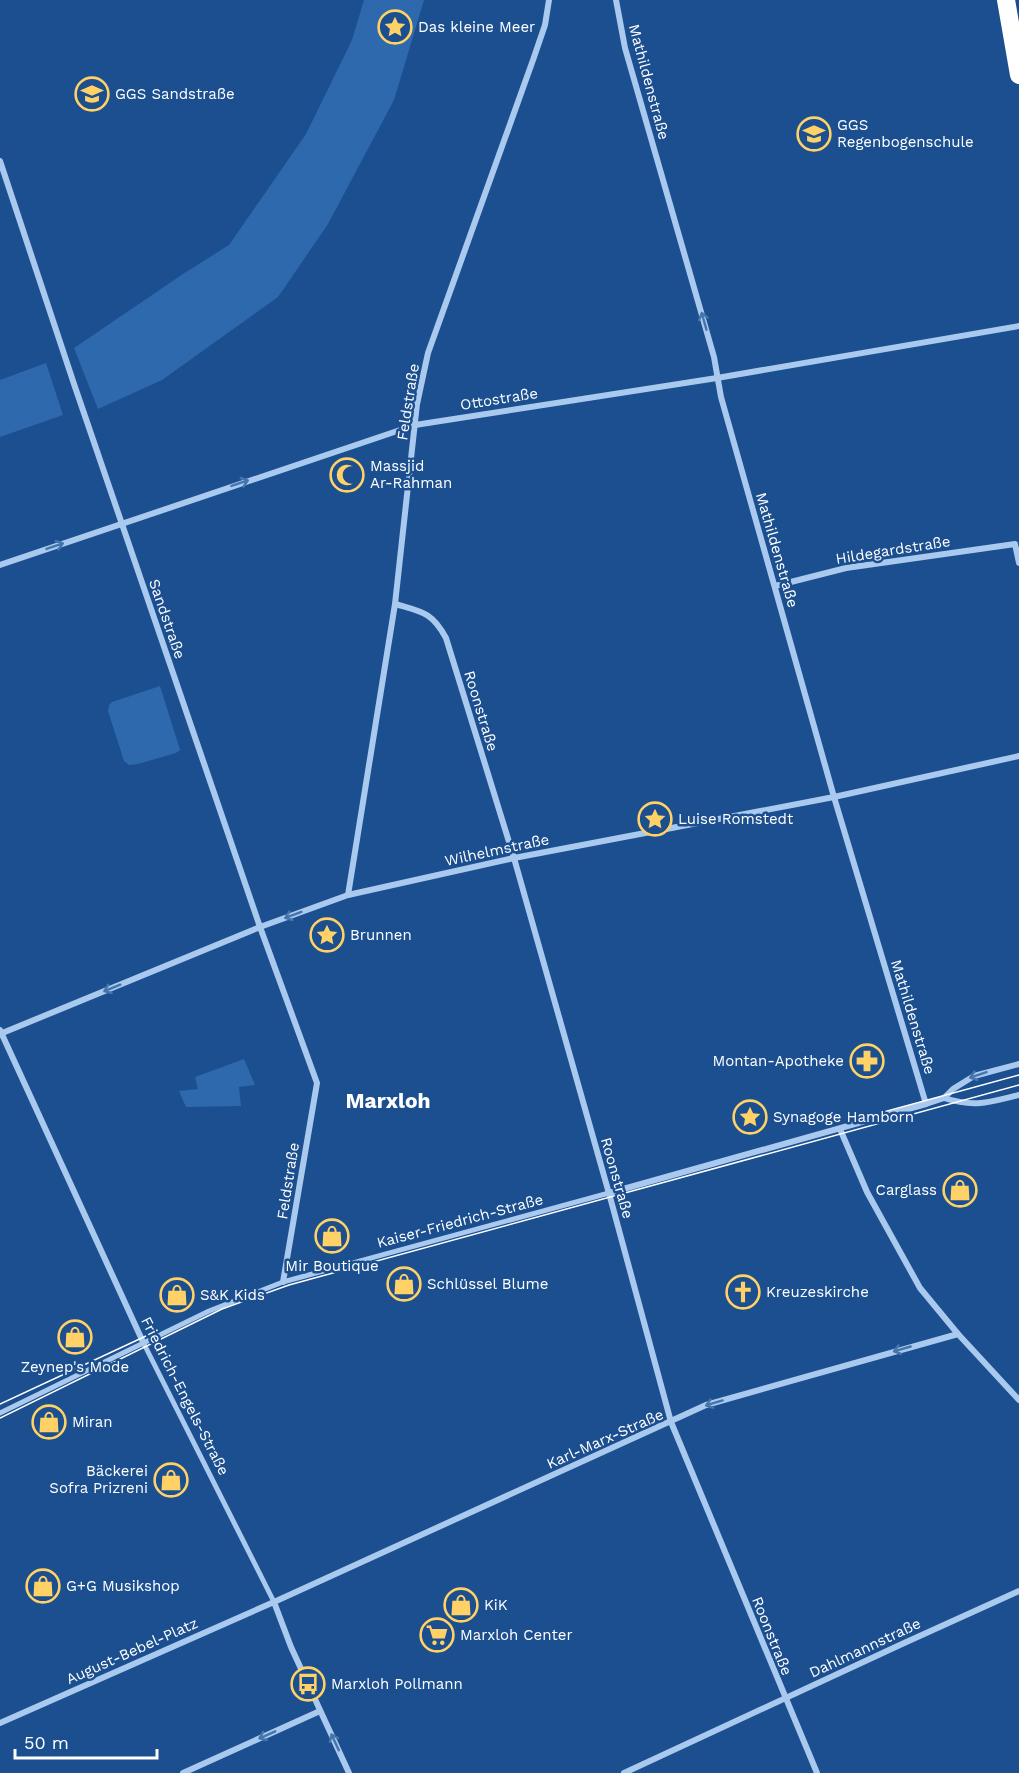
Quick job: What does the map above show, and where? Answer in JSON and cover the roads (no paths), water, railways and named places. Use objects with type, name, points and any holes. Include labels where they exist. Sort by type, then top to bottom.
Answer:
[{"type":"highway","points":[[1006,0],[1019,75]]},
{"type":"highway","points":[[1017,0],[1019,69]]},
{"type":"street","name":"Feldstraße","points":[[348,896],[395,604],[419,392],[428,353],[545,25],[549,0]]},
{"type":"street","name":"Mathildenstraße","points":[[616,0],[625,48],[714,357],[721,397],[834,797],[926,1104]]},
{"type":"street","name":"Sandstraße","points":[[0,162],[260,927],[317,1083]]},
{"type":"street","name":"Ottostraße","points":[[0,565],[415,425],[717,378],[1019,326]]},
{"type":"street","name":"Hildegardstraße","points":[[775,586],[846,568],[1016,544],[1019,563]]},
{"type":"street","name":"Roonstraße","points":[[395,604],[426,614],[438,623],[446,638],[514,858],[609,1193],[670,1422],[817,1773]]},
{"type":"street","name":"Wilhelmstraße","points":[[1,1032],[260,927],[348,896],[514,858],[834,797],[1019,756]]},
{"type":"street","name":"Friedrich-Engels-Straße","points":[[1,1032],[143,1342],[274,1602],[291,1647],[349,1773]]},
{"type":"street","name":"Kaiser-Friedrich-Straße","points":[[0,1413],[219,1306],[284,1282],[926,1104],[944,1098],[963,1081],[974,1076],[1019,1064]]},
{"type":"street","name":"Feldstraße","points":[[284,1282],[317,1083]]},
{"type":"street","name":"Kaiser-Friedrich-Straße","points":[[944,1098],[982,1104],[1019,1095]]},
{"type":"street","points":[[840,1129],[867,1192],[920,1288],[958,1334],[1019,1400]]},
{"type":"street","name":"Karl-Marx-Straße","points":[[274,1602],[706,1405],[958,1334]]},
{"type":"street","name":"Dahlmannstraße","points":[[624,1773],[1019,1591]]},
{"type":"street","name":"August-Bebel-Platz","points":[[0,1723],[274,1602]]},
{"type":"street","points":[[183,1773],[320,1711]]},
{"type":"tram line","points":[[880,1113],[1019,1075]]},
{"type":"tram line","points":[[0,1418],[222,1309],[289,1285],[1019,1085]]},
{"type":"tram line","points":[[0,1404],[146,1336]]},
{"type":"place","name":"Das kleine Meer","points":[[395,27]]},
{"type":"place","name":"GGS Sandstraße","points":[[92,94]]},
{"type":"place","name":"GGS Regenbogenschule","points":[[814,134]]},
{"type":"place","name":"Massjid Ar-Rahman","points":[[347,475]]},
{"type":"place","name":"Luise Romstedt","points":[[655,819]]},
{"type":"place","name":"Brunnen","points":[[327,935]]},
{"type":"place","name":"Montan-Apotheke","points":[[867,1061]]},
{"type":"place","name":"Synagoge Hamborn","points":[[750,1117]]},
{"type":"place","name":"Carglass","points":[[960,1190]]},
{"type":"place","name":"Mir Boutique","points":[[332,1236]]},
{"type":"place","name":"Schlüssel Blume","points":[[404,1284]]},
{"type":"place","name":"Kreuzeskirche","points":[[743,1292]]},
{"type":"place","name":"S&K Kids","points":[[177,1295]]},
{"type":"place","name":"Zeynep's Mode","points":[[75,1337]]},
{"type":"place","name":"Miran","points":[[49,1422]]},
{"type":"place","name":"Bäckerei Sofra Prizreni","points":[[171,1480]]},
{"type":"place","name":"G+G Musikshop","points":[[43,1586]]},
{"type":"place","name":"KiK","points":[[461,1605]]},
{"type":"place","name":"Marxloh Center","points":[[437,1635]]},
{"type":"place","name":"Marxloh Pollmann","points":[[308,1684]]},
{"type":"district","name":"Marxloh","points":[[388,1100]]}]
